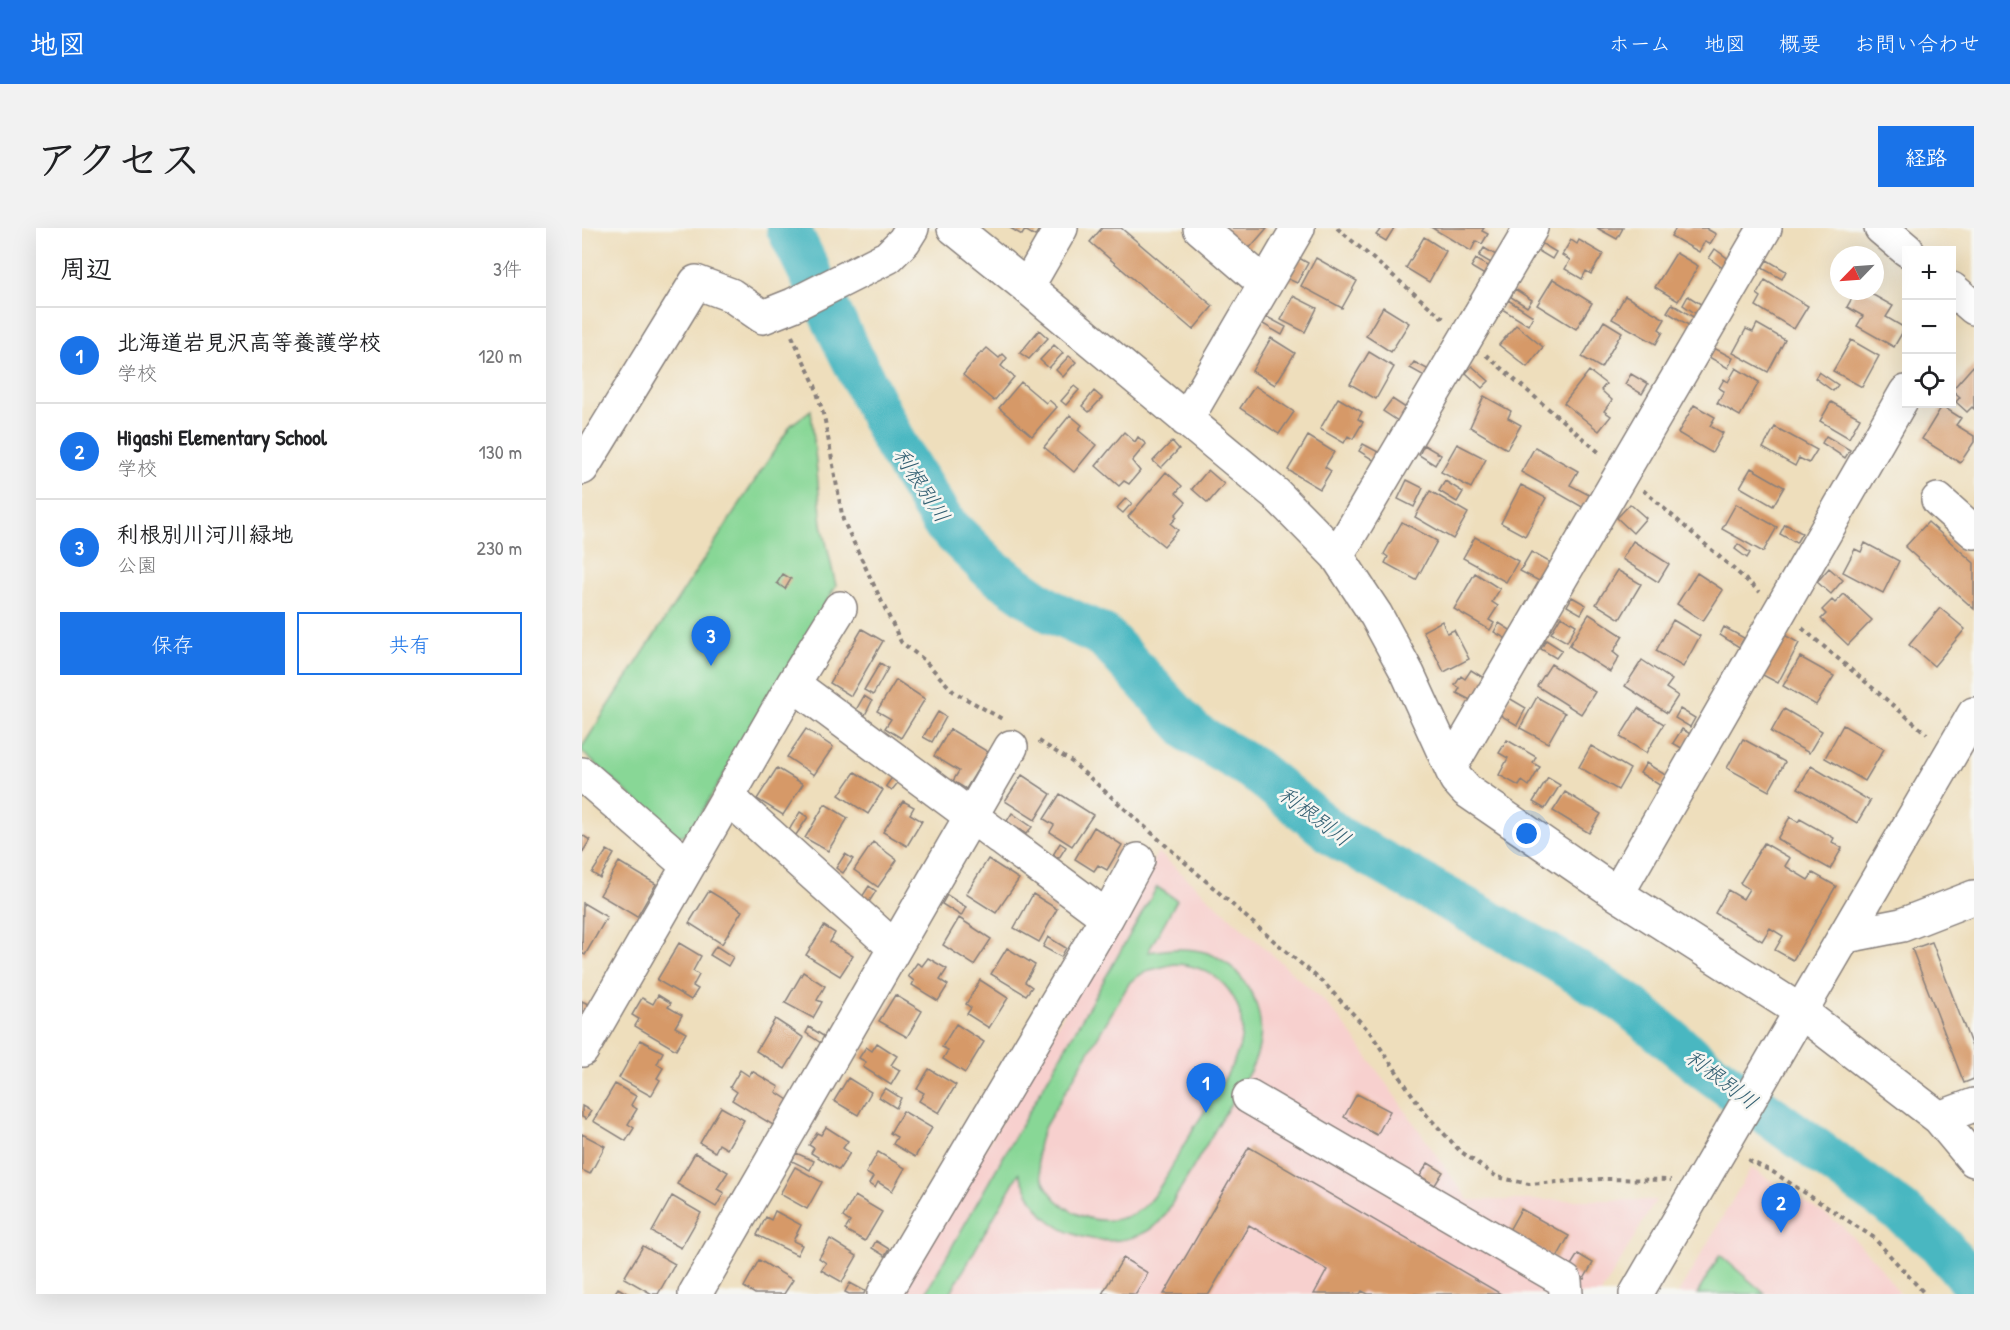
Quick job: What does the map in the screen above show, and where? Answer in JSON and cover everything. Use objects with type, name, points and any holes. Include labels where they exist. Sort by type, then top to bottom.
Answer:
[{"type":"street","points":[[582,468],[696,282],[731,295],[763,317],[786,308],[888,257],[904,241],[912,228]]},
{"type":"street","points":[[954,228],[1276,494],[1337,556],[1376,615],[1408,674],[1456,779],[1467,791],[1617,894],[1800,1011],[1939,1118],[1974,1160]]},
{"type":"street","points":[[1027,287],[1061,228]]},
{"type":"street","points":[[1200,228],[1265,284]]},
{"type":"street","points":[[1186,420],[1298,228]]},
{"type":"street","points":[[1337,556],[1531,228]]},
{"type":"street","points":[[1451,766],[1765,228]]},
{"type":"street","points":[[1881,228],[1902,246]]},
{"type":"street","points":[[1617,894],[1902,399]]},
{"type":"street","points":[[1938,500],[1974,532]]},
{"type":"street","points":[[582,1050],[793,684],[840,608]]},
{"type":"street","points":[[793,684],[1107,917]]},
{"type":"street","points":[[1636,1294],[1974,714]]},
{"type":"street","points":[[695,1294],[1020,737]]},
{"type":"street","points":[[582,774],[688,866]]},
{"type":"street","points":[[728,797],[895,948]]},
{"type":"street","points":[[884,1294],[1107,917],[1138,860]]},
{"type":"street","points":[[1846,936],[1902,926],[1974,897]]},
{"type":"street","points":[[1249,1097],[1565,1281],[1566,1294]]},
{"type":"street","points":[[1939,1118],[1974,1105]]},
{"type":"path","points":[[786,308],[815,385],[825,421],[843,520],[901,642],[923,659],[954,692],[1020,737],[1072,762],[1324,983],[1369,1031],[1424,1112],[1460,1151],[1497,1177],[1529,1184],[1604,1179],[1675,1180]]},
{"type":"path","points":[[1748,1160],[1773,1172],[1873,1237],[1925,1294]]},
{"type":"shaded area","points":[[1158,852],[1325,1002],[1345,1025],[1468,1200],[1656,1200],[1601,1294],[901,1294]]},
{"type":"shaded area","points":[[1751,1168],[1842,1226],[1878,1264],[1900,1294],[1678,1294]]},
{"type":"green space","points":[[811,410],[822,524],[836,586],[690,832],[678,837],[582,752],[582,747],[791,425]]},
{"type":"green space","points":[[1157,887],[1177,900],[1148,952],[1180,949],[1200,951],[1226,963],[1237,973],[1253,997],[1260,1026],[1259,1048],[1250,1071],[1165,1215],[1154,1227],[1140,1235],[1108,1241],[1076,1235],[1061,1228],[1043,1214],[1019,1173],[950,1294],[925,1294]],"holes":[[[1174,964],[1206,971],[1218,979],[1229,990],[1236,1003],[1241,1017],[1242,1032],[1234,1060],[1161,1185],[1142,1208],[1125,1217],[1106,1220],[1088,1218],[1071,1211],[1057,1200],[1046,1185],[1039,1168],[1038,1148],[1045,1126],[1130,982],[1146,971]]]},
{"type":"green space","points":[[1720,1255],[1765,1294],[1697,1294]]},
{"type":"building","points":[[1010,228],[1040,228],[1035,236],[1025,230],[1022,235]]},
{"type":"building","points":[[1102,228],[1121,228],[1213,306],[1193,330],[1090,242]]},
{"type":"building","points":[[1220,228],[1267,228],[1247,251]]},
{"type":"building","points":[[1377,228],[1394,228],[1386,241],[1376,235],[1380,230]]},
{"type":"building","points":[[1432,228],[1484,228],[1482,231],[1488,234],[1482,244],[1476,241],[1471,251]]},
{"type":"building","points":[[1597,228],[1623,228],[1617,239]]},
{"type":"building","points":[[1676,228],[1708,228],[1716,234],[1710,244],[1705,241],[1699,252],[1671,236]]},
{"type":"building","points":[[1424,237],[1446,251],[1429,282],[1406,268]]},
{"type":"building","points":[[1571,240],[1577,244],[1579,240],[1603,254],[1591,274],[1586,271],[1582,279],[1565,269],[1570,260],[1562,255]]},
{"type":"building","points":[[1541,243],[1556,252],[1552,259],[1537,250]]},
{"type":"building","points":[[1484,248],[1496,255],[1491,263],[1479,256]]},
{"type":"building","points":[[1715,249],[1730,260],[1724,269],[1709,258]]},
{"type":"building","points":[[1676,253],[1698,266],[1678,301],[1655,287]]},
{"type":"building","points":[[1299,258],[1308,263],[1297,283],[1288,279]]},
{"type":"building","points":[[1316,258],[1357,281],[1342,308],[1301,286]]},
{"type":"building","points":[[1476,259],[1493,269],[1488,277],[1471,267]]},
{"type":"building","points":[[1767,260],[1786,271],[1782,279],[1762,268]]},
{"type":"building","points":[[1553,279],[1592,303],[1576,329],[1537,305]]},
{"type":"building","points":[[1765,280],[1808,306],[1794,329],[1756,306],[1761,297],[1757,294]]},
{"type":"building","points":[[1515,289],[1532,300],[1527,307],[1511,297]]},
{"type":"building","points":[[1293,296],[1317,308],[1305,332],[1281,320]]},
{"type":"building","points":[[1625,296],[1665,319],[1659,329],[1663,332],[1656,344],[1612,319]]},
{"type":"building","points":[[1688,296],[1704,306],[1698,315],[1683,305]]},
{"type":"building","points":[[1508,300],[1533,316],[1528,325],[1502,309]]},
{"type":"building","points":[[1851,300],[1882,300],[1893,306],[1886,317],[1902,326],[1902,333],[1894,347],[1857,326],[1863,316],[1847,307]]},
{"type":"building","points":[[1672,304],[1695,318],[1690,326],[1667,312]]},
{"type":"building","points":[[1383,307],[1409,323],[1391,352],[1366,336]]},
{"type":"building","points":[[1267,317],[1286,327],[1282,335],[1263,324]]},
{"type":"building","points":[[1604,321],[1622,332],[1601,368],[1582,357]]},
{"type":"building","points":[[1757,324],[1785,340],[1768,372],[1733,353],[1746,329],[1753,332]]},
{"type":"building","points":[[1516,325],[1543,347],[1527,367],[1499,345]]},
{"type":"building","points":[[1039,330],[1048,338],[1029,359],[1020,353]]},
{"type":"building","points":[[1271,338],[1295,353],[1275,385],[1252,371]]},
{"type":"building","points":[[1851,340],[1879,356],[1862,387],[1833,371]]},
{"type":"building","points":[[1054,345],[1063,353],[1049,368],[1040,360]]},
{"type":"building","points":[[987,348],[999,358],[1003,354],[1007,358],[1001,366],[1014,377],[994,401],[963,375],[981,352]]},
{"type":"building","points":[[1714,348],[1733,358],[1728,368],[1709,357]]},
{"type":"building","points":[[1369,352],[1394,367],[1376,399],[1350,384]]},
{"type":"building","points":[[1069,356],[1076,362],[1063,377],[1056,370]]},
{"type":"building","points":[[1414,362],[1431,371],[1428,378],[1410,368]]},
{"type":"building","points":[[1974,365],[1974,409],[1972,407],[1967,412],[1956,402],[1960,397],[1956,394],[1956,385]]},
{"type":"building","points":[[1472,366],[1489,381],[1482,388],[1466,373]]},
{"type":"building","points":[[1736,368],[1759,382],[1740,416],[1717,403],[1724,391],[1719,388],[1724,379],[1728,382]]},
{"type":"building","points":[[1589,371],[1606,384],[1601,390],[1612,400],[1604,411],[1611,416],[1599,431],[1564,403]]},
{"type":"building","points":[[1819,372],[1838,385],[1833,391],[1815,378]]},
{"type":"building","points":[[1631,374],[1648,384],[1642,394],[1625,384]]},
{"type":"building","points":[[1021,382],[1046,403],[1049,400],[1057,407],[1032,436],[999,408]]},
{"type":"building","points":[[1074,386],[1079,390],[1066,405],[1061,401]]},
{"type":"building","points":[[1255,386],[1294,412],[1279,434],[1240,408]]},
{"type":"building","points":[[1094,391],[1102,398],[1089,412],[1082,406]]},
{"type":"building","points":[[1484,396],[1511,411],[1508,418],[1521,425],[1507,449],[1470,427]]},
{"type":"building","points":[[1338,398],[1362,412],[1358,419],[1363,422],[1353,439],[1348,436],[1344,443],[1320,429]]},
{"type":"building","points":[[1392,399],[1409,410],[1401,423],[1383,411]]},
{"type":"building","points":[[1831,402],[1860,418],[1849,438],[1820,421]]},
{"type":"building","points":[[1694,405],[1715,417],[1710,426],[1723,433],[1712,453],[1678,433]]},
{"type":"building","points":[[1941,408],[1945,408],[1961,418],[1956,425],[1974,436],[1974,442],[1960,463],[1922,439]]},
{"type":"building","points":[[1070,415],[1082,425],[1078,430],[1096,445],[1074,472],[1044,447]]},
{"type":"building","points":[[1775,427],[1817,450],[1809,463],[1799,458],[1795,466],[1763,448]]},
{"type":"building","points":[[1124,432],[1135,442],[1138,437],[1146,444],[1132,461],[1140,471],[1129,484],[1124,481],[1119,486],[1096,466]]},
{"type":"building","points":[[1308,436],[1334,452],[1325,467],[1331,471],[1320,489],[1288,470]]},
{"type":"building","points":[[1826,436],[1850,450],[1845,458],[1822,443]]},
{"type":"building","points":[[1172,441],[1179,449],[1161,468],[1153,461]]},
{"type":"building","points":[[1363,444],[1380,453],[1375,461],[1359,451]]},
{"type":"building","points":[[1457,444],[1486,459],[1471,488],[1441,472]]},
{"type":"building","points":[[1424,445],[1441,455],[1435,465],[1419,455]]},
{"type":"building","points":[[1535,447],[1578,471],[1570,485],[1591,496],[1584,508],[1521,472]]},
{"type":"building","points":[[1751,468],[1784,487],[1773,506],[1740,487]]},
{"type":"building","points":[[1208,470],[1224,484],[1208,503],[1192,489]]},
{"type":"building","points":[[1166,472],[1182,486],[1176,493],[1186,502],[1171,524],[1178,530],[1164,546],[1128,517]]},
{"type":"building","points":[[1407,480],[1423,488],[1414,507],[1398,499]]},
{"type":"building","points":[[1445,481],[1463,492],[1457,502],[1439,491]]},
{"type":"building","points":[[1521,485],[1546,498],[1525,536],[1501,523]]},
{"type":"building","points":[[1430,491],[1468,513],[1453,539],[1415,517]]},
{"type":"building","points":[[1126,498],[1132,503],[1123,513],[1117,508]]},
{"type":"building","points":[[1630,504],[1646,518],[1633,533],[1617,518]]},
{"type":"building","points":[[1736,504],[1777,527],[1763,552],[1722,529]]},
{"type":"building","points":[[1402,522],[1437,541],[1416,580],[1385,563],[1388,557],[1384,554]]},
{"type":"building","points":[[1928,522],[1974,563],[1974,609],[1905,547]]},
{"type":"building","points":[[1785,524],[1802,533],[1796,543],[1780,534]]},
{"type":"building","points":[[1475,537],[1518,561],[1506,582],[1463,558]]},
{"type":"building","points":[[1633,541],[1669,564],[1658,582],[1622,559]]},
{"type":"building","points":[[1865,543],[1899,561],[1883,593],[1843,572],[1855,549],[1861,552]]},
{"type":"building","points":[[1738,544],[1750,553],[1747,558],[1735,549]]},
{"type":"building","points":[[1531,552],[1551,563],[1541,582],[1520,571]]},
{"type":"building","points":[[1829,568],[1843,580],[1831,594],[1817,582]]},
{"type":"building","points":[[1617,570],[1641,584],[1620,619],[1596,604]]},
{"type":"building","points":[[1475,573],[1500,589],[1492,602],[1498,606],[1489,620],[1494,623],[1490,630],[1454,609]]},
{"type":"building","points":[[1697,573],[1723,590],[1703,621],[1677,604]]},
{"type":"building","points":[[783,574],[791,579],[785,589],[777,583]]},
{"type":"building","points":[[1844,594],[1872,620],[1848,645],[1821,619],[1826,614],[1822,610],[1832,600],[1835,603]]},
{"type":"building","points":[[1572,597],[1586,605],[1581,614],[1567,606]]},
{"type":"building","points":[[1940,608],[1965,629],[1934,666],[1909,645]]},
{"type":"building","points":[[1589,614],[1623,636],[1613,652],[1619,657],[1610,672],[1569,646]]},
{"type":"building","points":[[1561,616],[1576,625],[1567,642],[1551,633]]},
{"type":"building","points":[[1673,620],[1700,636],[1683,667],[1656,651]]},
{"type":"building","points":[[1442,621],[1447,633],[1454,630],[1469,659],[1444,672],[1423,631]]},
{"type":"building","points":[[1499,623],[1515,633],[1510,641],[1494,632]]},
{"type":"building","points":[[1724,627],[1744,638],[1739,647],[1720,635]]},
{"type":"building","points":[[862,629],[883,641],[851,696],[830,683]]},
{"type":"building","points":[[1781,633],[1799,643],[1778,683],[1759,673]]},
{"type":"building","points":[[1546,640],[1562,650],[1556,658],[1541,649]]},
{"type":"building","points":[[1800,657],[1834,676],[1816,705],[1783,686]]},
{"type":"building","points":[[1642,660],[1672,680],[1666,688],[1678,696],[1667,713],[1625,686]]},
{"type":"building","points":[[880,663],[888,668],[873,695],[864,690]]},
{"type":"building","points":[[1551,664],[1595,692],[1581,714],[1537,686]]},
{"type":"building","points":[[1471,670],[1487,680],[1474,702],[1457,693],[1460,688],[1455,685],[1461,676],[1465,679]]},
{"type":"building","points":[[896,680],[925,699],[901,738],[885,728],[891,719],[877,711]]},
{"type":"building","points":[[864,696],[872,701],[865,715],[856,710]]},
{"type":"building","points":[[1537,697],[1565,713],[1548,743],[1520,728]]},
{"type":"building","points":[[1509,698],[1526,708],[1517,725],[1500,715]]},
{"type":"building","points":[[1638,708],[1664,724],[1646,753],[1620,737]]},
{"type":"building","points":[[1680,709],[1695,718],[1690,727],[1675,718]]},
{"type":"building","points":[[1784,709],[1822,731],[1809,753],[1771,732]]},
{"type":"building","points":[[938,712],[946,717],[932,742],[923,737]]},
{"type":"building","points":[[1843,725],[1884,749],[1865,781],[1825,758]]},
{"type":"building","points":[[806,729],[833,747],[814,775],[787,757]]},
{"type":"building","points":[[950,729],[988,752],[966,789],[953,781],[959,771],[934,756]]},
{"type":"building","points":[[1682,729],[1692,735],[1683,749],[1673,743]]},
{"type":"building","points":[[1743,739],[1785,762],[1769,791],[1727,768]]},
{"type":"building","points":[[1507,740],[1536,757],[1533,763],[1540,767],[1529,786],[1522,781],[1519,786],[1499,775],[1508,758],[1499,753]]},
{"type":"building","points":[[1591,746],[1630,769],[1618,790],[1579,767]]},
{"type":"building","points":[[1646,763],[1667,776],[1661,786],[1640,773]]},
{"type":"building","points":[[1811,766],[1870,801],[1857,823],[1798,788]]},
{"type":"building","points":[[777,768],[803,784],[783,815],[757,799]]},
{"type":"building","points":[[855,772],[883,790],[868,814],[839,795]]},
{"type":"building","points":[[1022,775],[1051,794],[1035,820],[1005,801]]},
{"type":"building","points":[[893,776],[900,780],[892,790],[886,786]]},
{"type":"building","points":[[1548,778],[1560,785],[1545,809],[1533,802]]},
{"type":"building","points":[[1565,792],[1601,814],[1589,833],[1553,811]]},
{"type":"building","points":[[1060,794],[1093,815],[1072,846],[1050,832],[1054,825],[1044,819]]},
{"type":"building","points":[[903,801],[914,807],[910,814],[922,821],[907,846],[883,832]]},
{"type":"building","points":[[825,804],[848,818],[828,851],[805,838]]},
{"type":"building","points":[[800,812],[808,817],[796,835],[789,830]]},
{"type":"building","points":[[1012,813],[1032,827],[1026,834],[1007,821]]},
{"type":"building","points":[[1790,817],[1798,822],[1800,819],[1834,838],[1832,842],[1842,848],[1830,869],[1777,839]]},
{"type":"building","points":[[1094,827],[1122,845],[1107,870],[1098,865],[1094,871],[1075,859]]},
{"type":"building","points":[[582,835],[590,840],[582,853]]},
{"type":"building","points":[[873,842],[897,860],[878,887],[854,870]]},
{"type":"building","points":[[1060,843],[1066,847],[1059,858],[1053,855]]},
{"type":"building","points":[[1764,843],[1790,858],[1785,866],[1808,880],[1813,873],[1836,886],[1793,960],[1775,950],[1783,936],[1770,928],[1762,941],[1715,913],[1728,890],[1743,899],[1749,889],[1740,883]]},
{"type":"building","points":[[607,850],[614,854],[600,878],[592,873]]},
{"type":"building","points":[[845,854],[853,859],[843,873],[836,868]]},
{"type":"building","points":[[988,859],[1019,879],[996,913],[966,894]]},
{"type":"building","points":[[619,862],[656,884],[637,917],[600,895]]},
{"type":"building","points":[[869,886],[876,891],[869,902],[862,897]]},
{"type":"building","points":[[709,891],[742,911],[722,944],[689,923]]},
{"type":"building","points":[[1033,894],[1057,909],[1039,942],[1014,928]]},
{"type":"building","points":[[947,895],[966,907],[961,916],[942,904]]},
{"type":"building","points":[[583,903],[607,917],[585,955],[582,953]]},
{"type":"building","points":[[959,918],[991,939],[974,965],[943,945]]},
{"type":"building","points":[[824,926],[835,933],[830,942],[853,956],[840,976],[806,955]]},
{"type":"building","points":[[1048,937],[1066,948],[1061,957],[1043,947]]},
{"type":"building","points":[[1932,942],[1974,1052],[1974,1079],[1964,1083],[1912,949]]},
{"type":"building","points":[[679,943],[701,956],[693,971],[699,975],[693,986],[698,989],[691,1000],[657,980]]},
{"type":"building","points":[[716,946],[733,957],[728,966],[710,955]]},
{"type":"building","points":[[1007,948],[1035,965],[1025,982],[1032,987],[1026,995],[991,974]]},
{"type":"building","points":[[928,958],[947,969],[940,980],[948,985],[938,1001],[912,985],[914,981],[908,976],[917,963],[922,966]]},
{"type":"building","points":[[803,972],[825,986],[817,1000],[822,1002],[813,1018],[785,1003]]},
{"type":"building","points":[[980,980],[1008,998],[989,1028],[967,1014],[971,1008],[966,1004]]},
{"type":"building","points":[[658,995],[671,1003],[668,1007],[682,1015],[675,1027],[686,1033],[676,1050],[635,1026],[639,1019],[632,1015],[642,998],[653,1004]]},
{"type":"building","points":[[895,995],[922,1011],[907,1037],[879,1021]]},
{"type":"building","points":[[582,1001],[590,1005],[584,1015],[582,1014]]},
{"type":"building","points":[[775,1019],[804,1038],[785,1069],[756,1051]]},
{"type":"building","points":[[956,1024],[984,1042],[965,1073],[943,1059],[948,1050],[942,1047]]},
{"type":"building","points":[[809,1027],[825,1037],[821,1043],[806,1033]]},
{"type":"building","points":[[640,1040],[663,1052],[657,1064],[663,1068],[657,1078],[660,1080],[651,1096],[619,1078]]},
{"type":"building","points":[[877,1043],[897,1056],[891,1065],[900,1070],[891,1085],[863,1067],[866,1062],[859,1058],[866,1047],[872,1051]]},
{"type":"building","points":[[929,1069],[956,1085],[939,1113],[919,1101],[924,1093],[917,1089]]},
{"type":"building","points":[[740,1070],[749,1076],[752,1071],[779,1087],[776,1092],[788,1100],[773,1125],[732,1100],[737,1092],[730,1087]]},
{"type":"building","points":[[848,1078],[871,1092],[858,1115],[834,1101]]},
{"type":"building","points":[[615,1084],[636,1096],[631,1105],[637,1109],[628,1124],[634,1128],[626,1141],[593,1121]]},
{"type":"building","points":[[885,1088],[901,1098],[896,1108],[879,1097]]},
{"type":"building","points":[[1357,1094],[1390,1111],[1377,1135],[1344,1117]]},
{"type":"building","points":[[582,1106],[591,1111],[586,1119],[582,1117]]},
{"type":"building","points":[[721,1107],[744,1120],[727,1149],[719,1144],[715,1152],[700,1143]]},
{"type":"building","points":[[903,1111],[932,1128],[915,1157],[893,1144],[897,1137],[890,1133]]},
{"type":"building","points":[[826,1127],[848,1141],[843,1148],[850,1153],[839,1170],[811,1153],[814,1148],[809,1145],[817,1133],[821,1135]]},
{"type":"building","points":[[582,1134],[605,1146],[590,1174],[582,1170]]},
{"type":"building","points":[[1249,1147],[1501,1294],[1368,1294],[1362,1291],[1360,1294],[1314,1294],[1327,1270],[1249,1225],[1209,1294],[1164,1294]]},
{"type":"building","points":[[878,1152],[905,1168],[892,1191],[878,1182],[875,1188],[869,1184],[873,1177],[866,1173]]},
{"type":"building","points":[[695,1153],[728,1172],[717,1189],[724,1193],[716,1207],[677,1184]]},
{"type":"building","points":[[796,1153],[814,1161],[810,1170],[792,1161]]},
{"type":"building","points":[[1428,1163],[1443,1172],[1435,1185],[1420,1176]]},
{"type":"building","points":[[795,1167],[822,1182],[807,1209],[780,1194]]},
{"type":"building","points":[[672,1196],[701,1213],[681,1248],[652,1232]]},
{"type":"building","points":[[855,1196],[882,1212],[865,1241],[845,1230],[850,1222],[843,1217]]},
{"type":"building","points":[[1521,1209],[1569,1236],[1556,1259],[1508,1232]]},
{"type":"building","points":[[775,1211],[801,1225],[793,1241],[802,1245],[797,1255],[757,1235],[766,1217],[771,1220]]},
{"type":"building","points":[[830,1239],[857,1256],[842,1282],[821,1270],[826,1263],[819,1258]]},
{"type":"building","points":[[876,1241],[889,1249],[885,1256],[872,1248]]},
{"type":"building","points":[[643,1246],[675,1264],[658,1294],[652,1294],[624,1278]]},
{"type":"building","points":[[1578,1254],[1593,1263],[1584,1279],[1568,1270]]},
{"type":"building","points":[[1123,1258],[1148,1273],[1136,1294],[1102,1294]]},
{"type":"building","points":[[759,1260],[793,1280],[784,1294],[755,1294],[744,1287]]},
{"type":"building","points":[[850,1283],[865,1291],[864,1294],[845,1292]]},
{"type":"building","points":[[618,1288],[628,1294],[614,1294]]},
{"type":"waterway","name":"利根別川","points":[[788,228],[895,444],[943,522],[993,571],[1050,611],[1104,636],[1193,733],[1255,770],[1339,838],[1557,960],[1626,1003],[1706,1069],[1904,1214],[1939,1243],[1974,1284]]},
{"type":"place","name":"利根別川河川緑地","points":[[711,666]]},
{"type":"place","name":"北海道岩見沢高等養護学校","points":[[1206,1113]]},
{"type":"place","name":"Higashi Elementary School","points":[[1781,1233]]}]
